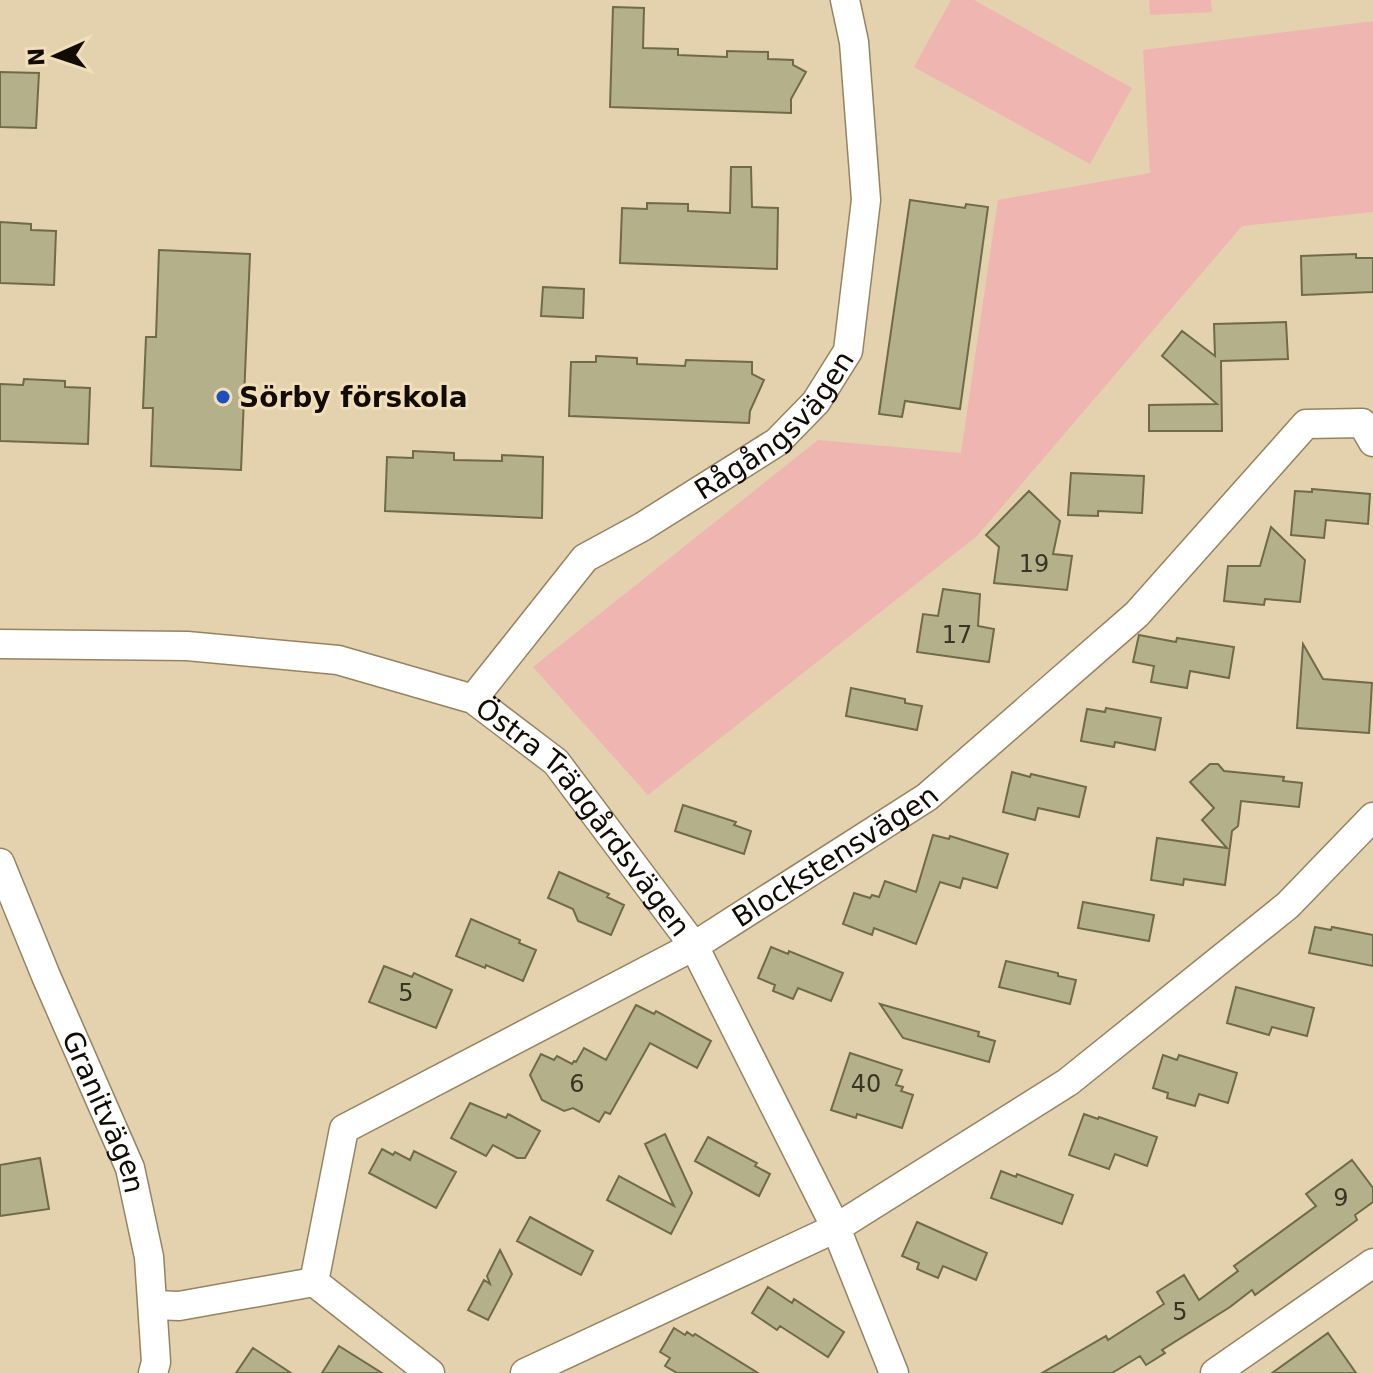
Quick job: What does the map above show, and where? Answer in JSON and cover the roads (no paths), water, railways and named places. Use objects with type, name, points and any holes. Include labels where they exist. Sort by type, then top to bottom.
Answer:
[{"type":"street","name":"Rågångsvägen","points":[[473,699],[585,558],[642,527],[777,442],[816,402],[848,351],[866,200],[854,42],[845,0]]},
{"type":"street","name":"Blockstensvägen","points":[[314,1282],[344,1129],[694,946],[927,797],[1137,614],[1306,424],[1362,423],[1373,442]]},
{"type":"street","name":"Östra Trädgårdsvägen","points":[[0,644],[187,646],[338,660],[473,699],[556,762],[694,946],[836,1228],[894,1373]]},
{"type":"street","points":[[525,1373],[836,1228],[1068,1082],[1288,905],[1373,817]]},
{"type":"street","name":"Granitvägen","points":[[0,863],[130,1168],[149,1257],[156,1362],[153,1373]]},
{"type":"street","points":[[1215,1373],[1373,1263]]},
{"type":"street","points":[[153,1305],[179,1306],[314,1282],[430,1373]]},
{"type":"place","name":"Sörby förskola","points":[[223,397]]}]
